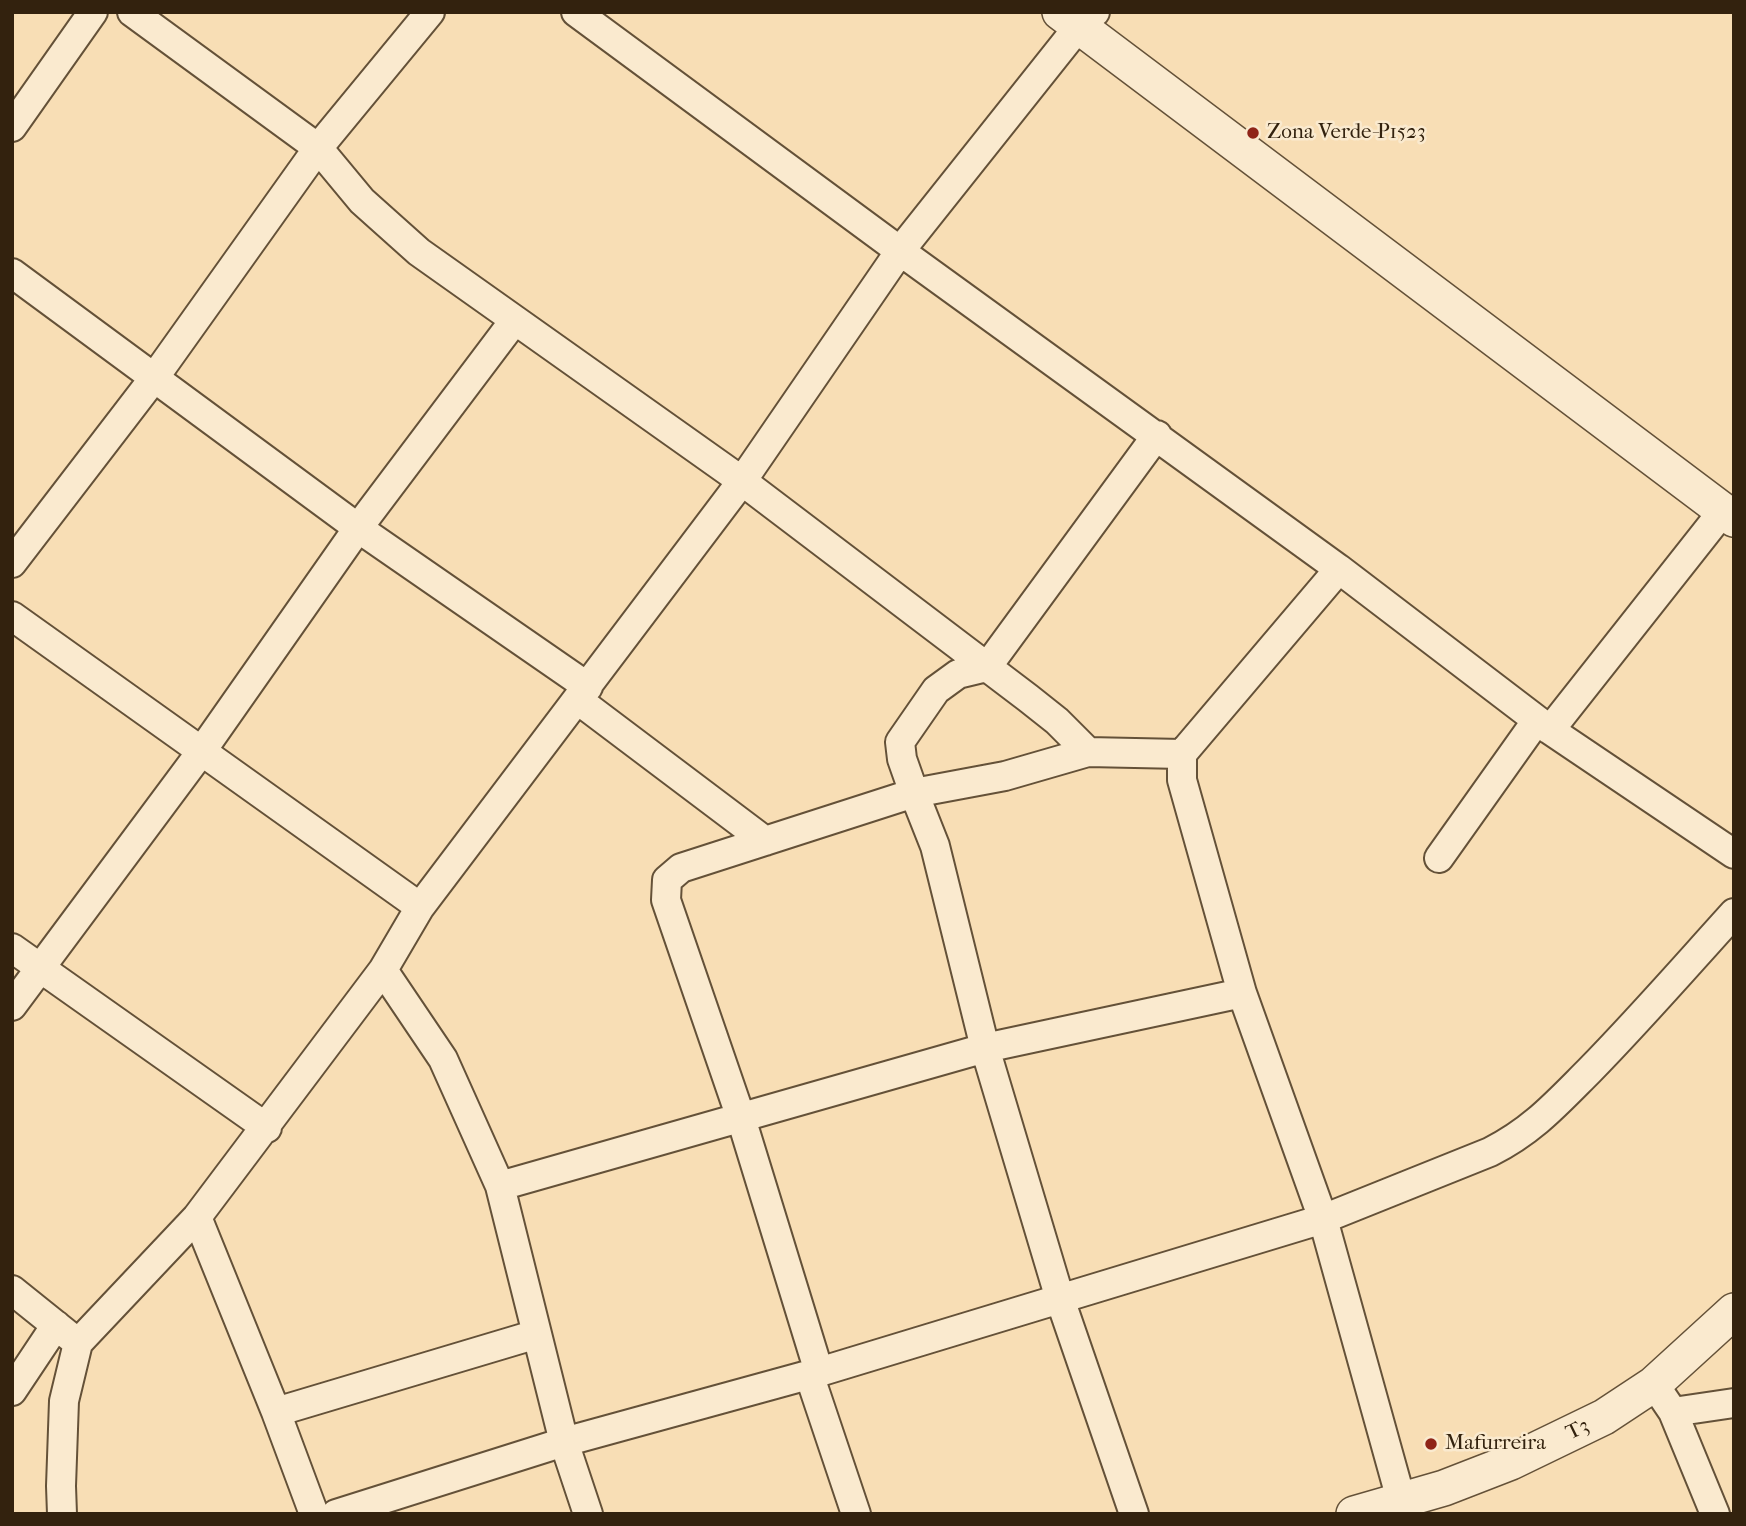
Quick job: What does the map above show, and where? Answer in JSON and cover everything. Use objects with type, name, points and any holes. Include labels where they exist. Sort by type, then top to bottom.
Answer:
[{"type":"street","points":[[12,127],[93,12]]},
{"type":"street","points":[[132,12],[318,148],[362,201],[419,252],[742,481],[1057,721],[1088,752]]},
{"type":"street","points":[[12,563],[154,378],[318,148],[430,12]]},
{"type":"street","points":[[576,12],[1339,569],[1544,725],[1734,854]]},
{"type":"street","points":[[62,1514],[64,1401],[78,1343],[197,1217],[267,1128],[383,970],[420,907],[742,481],[900,251],[1078,17],[1728,515],[1544,725],[1439,858]]},
{"type":"street","points":[[12,273],[583,694],[765,841]]},
{"type":"street","points":[[12,1006],[201,752],[358,528],[514,321]]},
{"type":"street","points":[[1134,1514],[1060,1298],[985,1048],[935,846],[902,760],[900,742],[936,690],[958,674],[987,667],[1157,435]]},
{"type":"street","points":[[1339,569],[1182,754],[1182,780],[1242,993],[1323,1219],[1403,1506]]},
{"type":"street","points":[[12,616],[420,907]]},
{"type":"street","points":[[856,1514],[741,1118],[666,900],[667,880],[681,868],[914,793],[1005,776],[1088,752],[1182,754]]},
{"type":"street","points":[[336,1514],[564,1442],[814,1373],[1323,1219],[1490,1152],[1517,1139],[1543,1117],[1612,1048],[1734,913]]},
{"type":"street","points":[[12,948],[267,1128]]},
{"type":"street","points":[[383,970],[443,1059],[500,1186],[564,1442],[588,1514]]},
{"type":"street","points":[[500,1186],[985,1048],[1242,993]]},
{"type":"street","points":[[197,1217],[314,1514]]},
{"type":"street","points":[[12,1290],[78,1343]]},
{"type":"street","name":"T3","points":[[1354,1514],[1403,1506],[1511,1462],[1604,1417],[1664,1398],[1734,1311]]},
{"type":"street","points":[[12,1391],[56,1325]]},
{"type":"street","points":[[276,1412],[537,1334]]},
{"type":"street","points":[[1715,1514],[1664,1398],[1734,1404]]},
{"type":"place","name":"Zona Verde-P1523","points":[[1253,133]]},
{"type":"place","name":"Mafurreira","points":[[1431,1444]]}]
